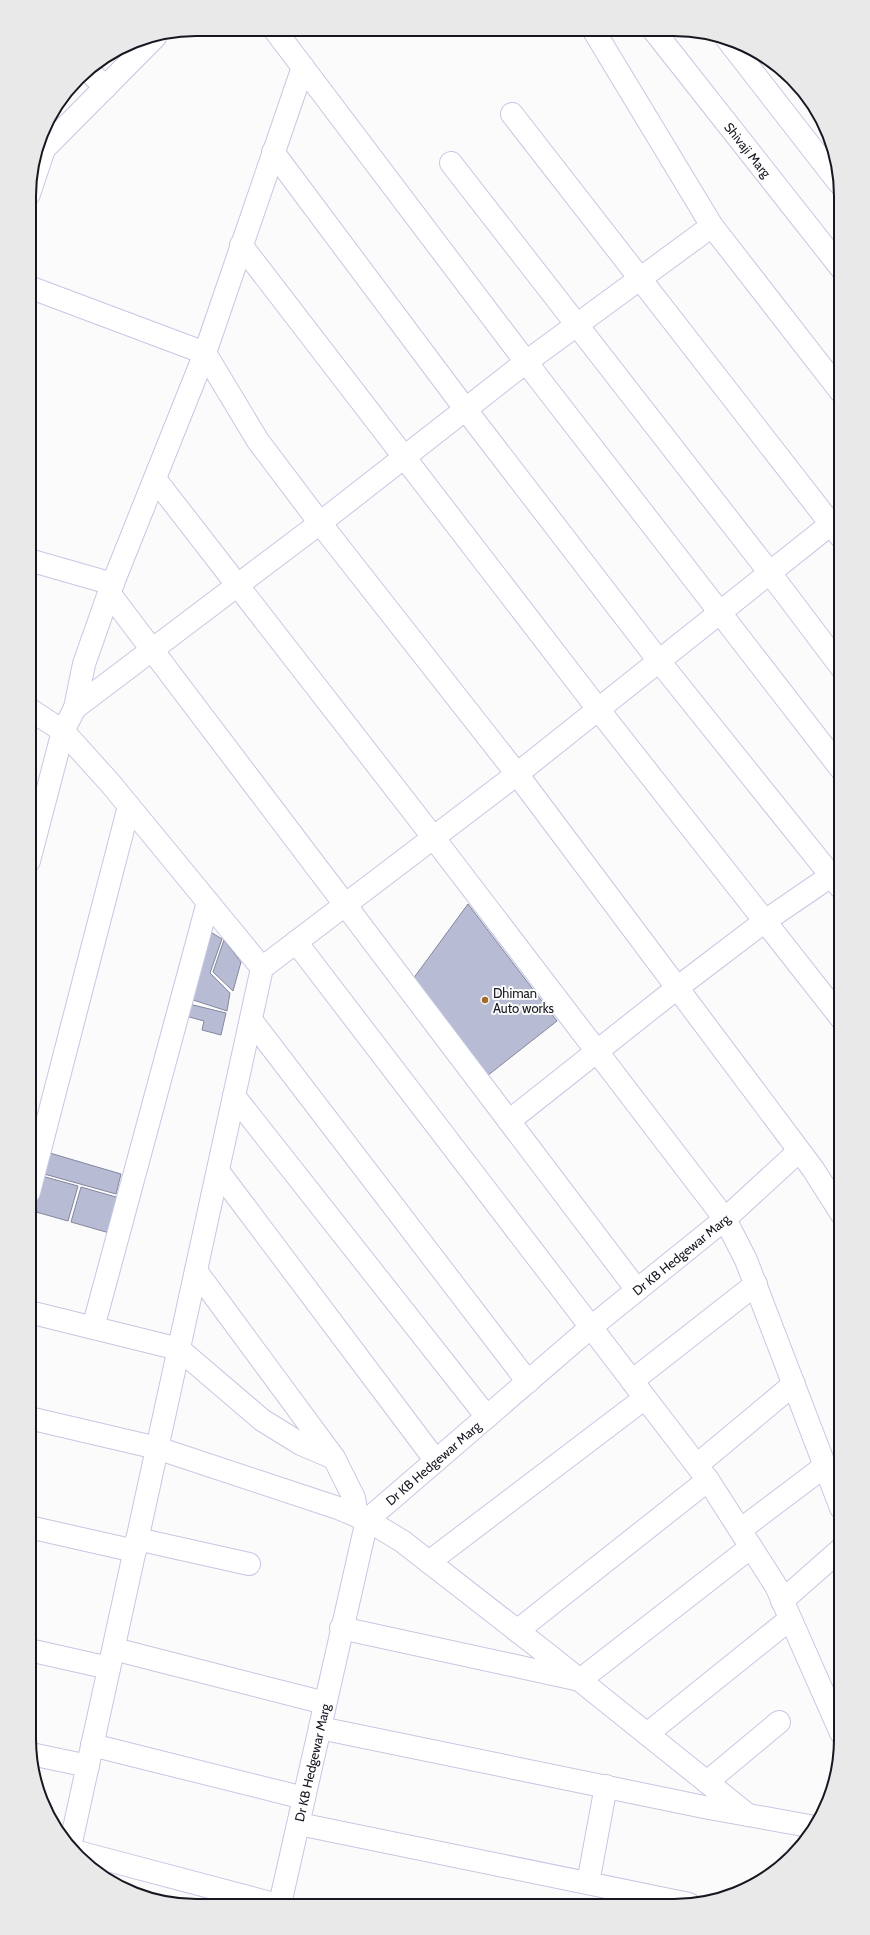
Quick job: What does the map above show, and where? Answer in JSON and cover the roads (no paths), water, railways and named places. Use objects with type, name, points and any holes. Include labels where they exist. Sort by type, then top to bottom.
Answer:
[{"type":"street","points":[[279,36],[719,614],[834,760]]},
{"type":"street","points":[[596,36],[712,226],[834,383]]},
{"type":"street","name":"Shivaji Marg","points":[[658,36],[834,259]]},
{"type":"street","points":[[39,162],[44,149],[151,42]]},
{"type":"street","points":[[733,47],[833,175]]},
{"type":"street","points":[[36,834],[63,731],[75,708],[84,664],[111,589],[205,353],[303,67]]},
{"type":"street","points":[[92,74],[106,87]]},
{"type":"street","points":[[512,114],[640,279],[834,521]]},
{"type":"street","points":[[273,152],[466,410],[659,661],[834,872]]},
{"type":"street","points":[[451,163],[576,326],[770,573],[834,658]]},
{"type":"street","points":[[75,708],[320,523],[526,362],[712,226]]},
{"type":"street","points":[[241,245],[598,709],[834,1009]]},
{"type":"street","points":[[36,290],[205,353],[258,441],[320,523],[517,774],[799,1151],[834,1203]]},
{"type":"street","points":[[155,479],[433,837],[725,1219],[746,1260],[756,1284],[834,1490]]},
{"type":"street","points":[[72,1840],[262,968],[517,774],[770,573],[834,529]]},
{"type":"street","points":[[36,562],[111,589],[152,650],[637,1290]]},
{"type":"street","points":[[36,714],[63,731],[129,806],[262,968]]},
{"type":"street","points":[[36,1165],[129,806]]},
{"type":"street","points":[[509,1121],[677,988],[765,921],[834,879]]},
{"type":"street","points":[[93,1328],[208,902]]},
{"type":"street","points":[[296,942],[590,1328],[702,1472],[776,1586],[834,1717]]},
{"type":"street","points":[[251,1020],[528,1382]]},
{"type":"street","points":[[234,1096],[487,1417]]},
{"type":"street","name":"Dr KB Hedgewar Marg","points":[[281,1899],[320,1728],[362,1518],[436,1461],[590,1328],[725,1219],[799,1151]]},
{"type":"street","points":[[218,1171],[436,1461]]},
{"type":"street","points":[[196,1271],[334,1458],[354,1498],[362,1518]]},
{"type":"street","points":[[429,1562],[638,1390],[756,1284]]},
{"type":"street","points":[[36,1314],[179,1349],[262,1420],[301,1444],[334,1458]]},
{"type":"street","points":[[517,1630],[702,1472],[794,1384]]},
{"type":"street","points":[[36,1420],[157,1448],[338,1508],[362,1518],[402,1541],[517,1630],[748,1815]]},
{"type":"street","points":[[580,1680],[745,1539],[825,1466]]},
{"type":"street","points":[[36,1528],[249,1564]]},
{"type":"street","points":[[647,1734],[786,1610],[834,1557]]},
{"type":"street","points":[[341,1628],[580,1680]]},
{"type":"street","points":[[36,1651],[111,1659],[325,1703]]},
{"type":"street","points":[[707,1782],[779,1722]]},
{"type":"street","points":[[320,1728],[748,1815],[808,1826]]},
{"type":"street","points":[[36,1754],[90,1755],[304,1798]]},
{"type":"street","points":[[588,1883],[606,1786]]},
{"type":"street","points":[[299,1824],[665,1899]]},
{"type":"street","points":[[85,1854],[255,1899]]},
{"type":"place","name":"Dhiman Auto works","points":[[485,1000]]}]
